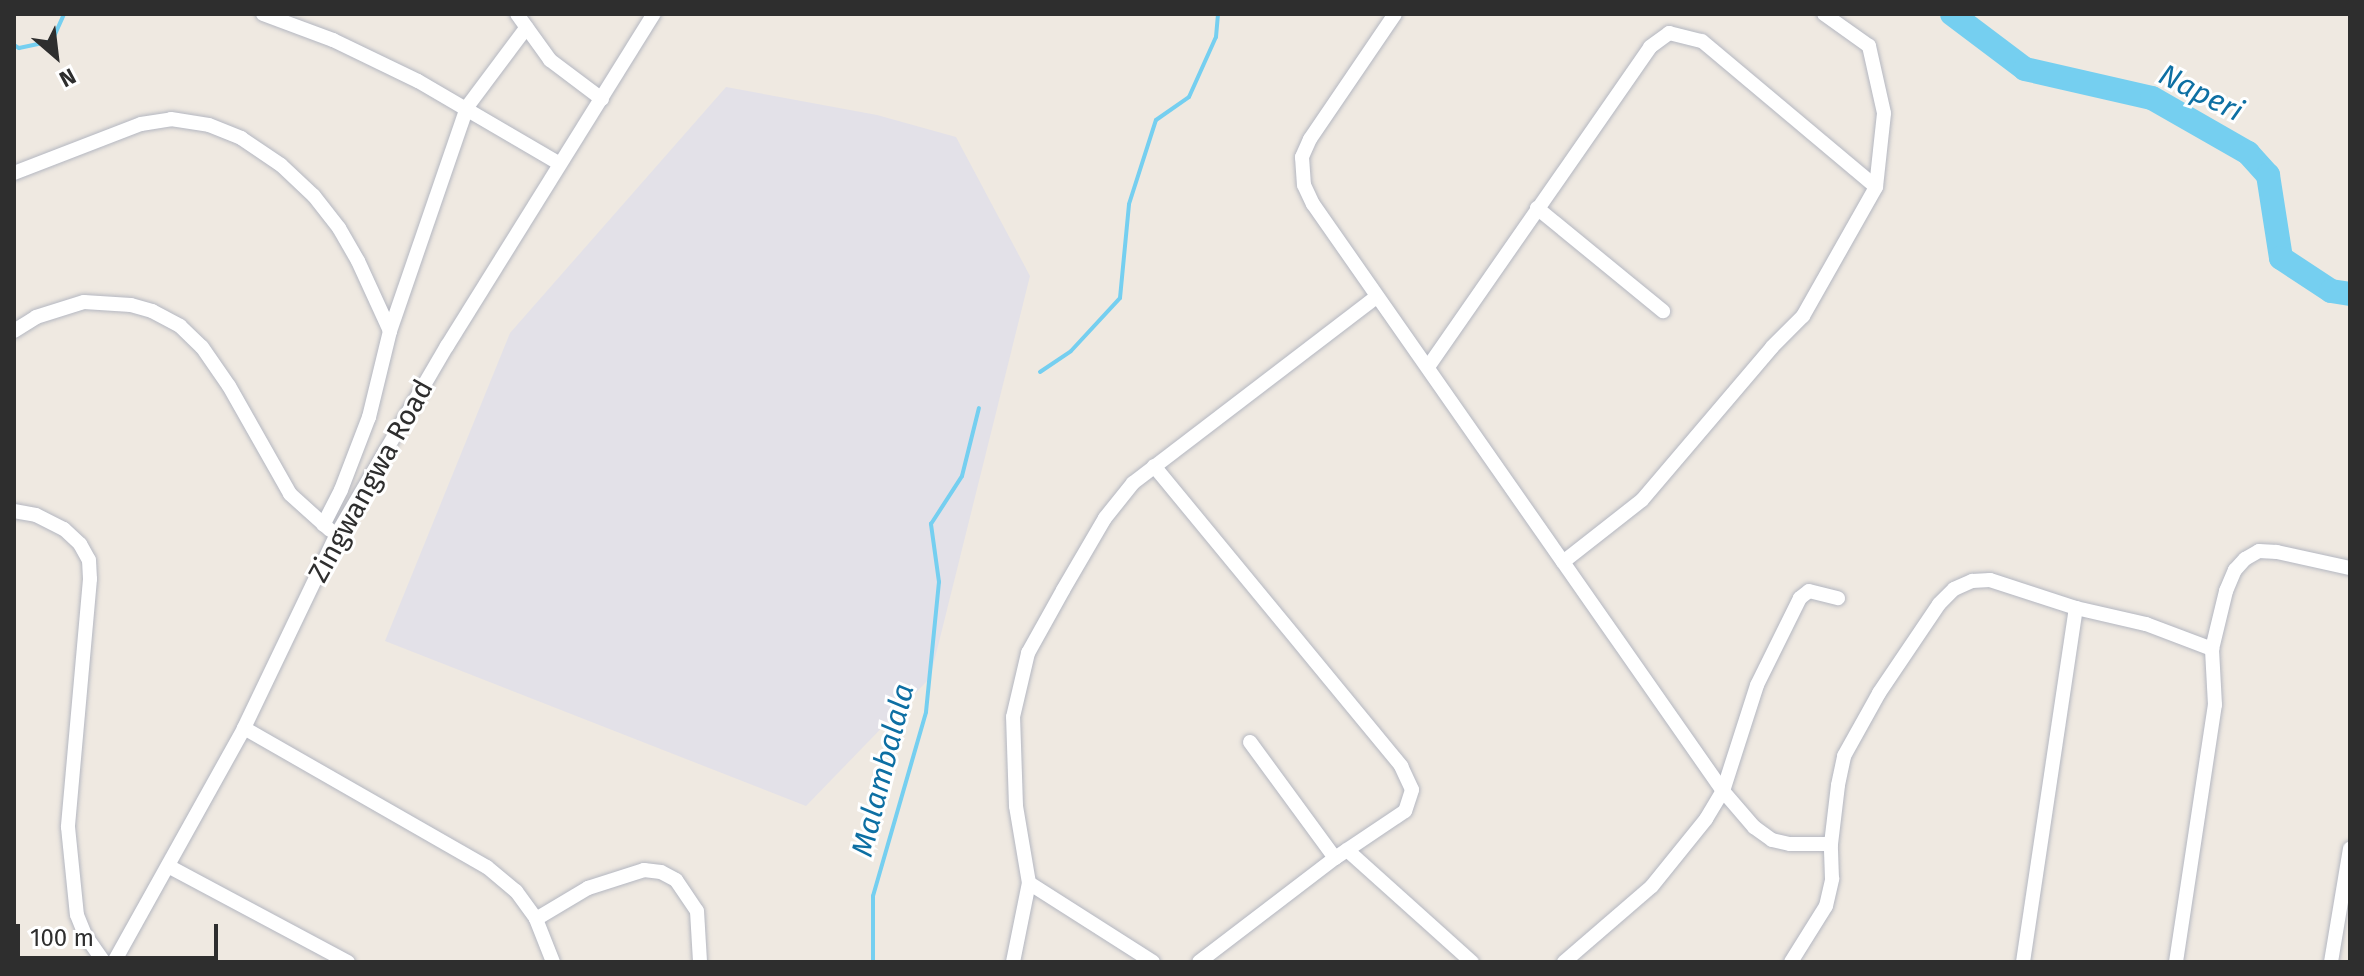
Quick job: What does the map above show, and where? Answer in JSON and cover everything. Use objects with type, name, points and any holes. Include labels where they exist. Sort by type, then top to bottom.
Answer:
[{"type":"street","points":[[263,14],[333,40],[467,107],[560,164]]},
{"type":"street","points":[[517,14],[550,60],[602,99]]},
{"type":"street","name":"Zingwangwa Road","points":[[114,962],[244,728],[337,534],[447,346],[654,14]]},
{"type":"street","points":[[1395,14],[1310,139],[1302,168],[1304,185],[1313,204],[1723,791],[1754,827],[1772,840],[1801,845],[1831,844]]},
{"type":"street","points":[[1563,562],[1642,500],[1772,347],[1803,316],[1876,187],[1884,113],[1869,46],[1824,14]]},
{"type":"street","points":[[323,525],[341,490],[369,417],[390,331],[467,107],[526,28]]},
{"type":"street","points":[[1428,367],[1650,47],[1669,33],[1702,41],[1876,187]]},
{"type":"street","points":[[14,173],[141,124],[171,119],[209,125],[241,138],[281,165],[331,217],[358,261],[390,331]]},
{"type":"street","points":[[1537,208],[1663,311]]},
{"type":"street","points":[[1013,962],[1029,883],[1016,806],[1012,745],[1019,682],[1028,653],[1120,496],[1154,466],[1376,297]]},
{"type":"street","points":[[14,331],[36,317],[84,302],[131,305],[152,311],[180,326],[202,347],[229,386],[290,494],[337,534]]},
{"type":"street","points":[[1154,466],[1409,779],[1411,801],[1405,811],[1341,854],[1199,962]]},
{"type":"street","points":[[14,511],[36,515],[64,529],[80,544],[89,560],[90,579],[68,827],[77,915],[85,935],[104,962]]},
{"type":"street","points":[[2176,962],[2215,705],[2212,649],[2226,591],[2245,559],[2259,551],[2350,568]]},
{"type":"street","points":[[1791,962],[1826,906],[1832,879],[1831,844],[1838,785],[1856,729],[1939,604],[1954,589],[1972,581],[1990,580],[2076,608],[2146,624],[2212,649]]},
{"type":"street","points":[[1564,962],[1652,886],[1694,837],[1723,791],[1757,685],[1800,598],[1809,591],[1838,598]]},
{"type":"street","points":[[2023,962],[2076,608]]},
{"type":"street","points":[[244,728],[487,867],[516,891],[536,919],[553,962]]},
{"type":"street","points":[[1250,742],[1341,854],[1472,962]]},
{"type":"street","points":[[2331,962],[2350,849]]},
{"type":"street","points":[[168,866],[348,962]]},
{"type":"street","points":[[536,919],[588,888],[644,870],[661,872],[676,880],[697,911],[700,962]]},
{"type":"street","points":[[1029,883],[1153,962]]},
{"type":"shaded area","points":[[726,87],[877,115],[956,137],[1030,276],[930,678],[806,806],[385,641],[510,333]]},
{"type":"waterway","points":[[14,45],[19,48],[52,41],[64,14]]},
{"type":"waterway","name":"Malambalala","points":[[1040,372],[1071,351],[1120,298],[1129,204],[1156,120],[1189,97],[1216,37],[1218,14]]},
{"type":"waterway","name":"Naperi","points":[[1952,14],[2025,69],[2152,98],[2248,153],[2268,175],[2281,258],[2331,291],[2350,294]]},
{"type":"waterway","name":"Malambalala","points":[[873,962],[873,896],[926,712],[939,582],[931,524],[962,476],[979,408]]}]
